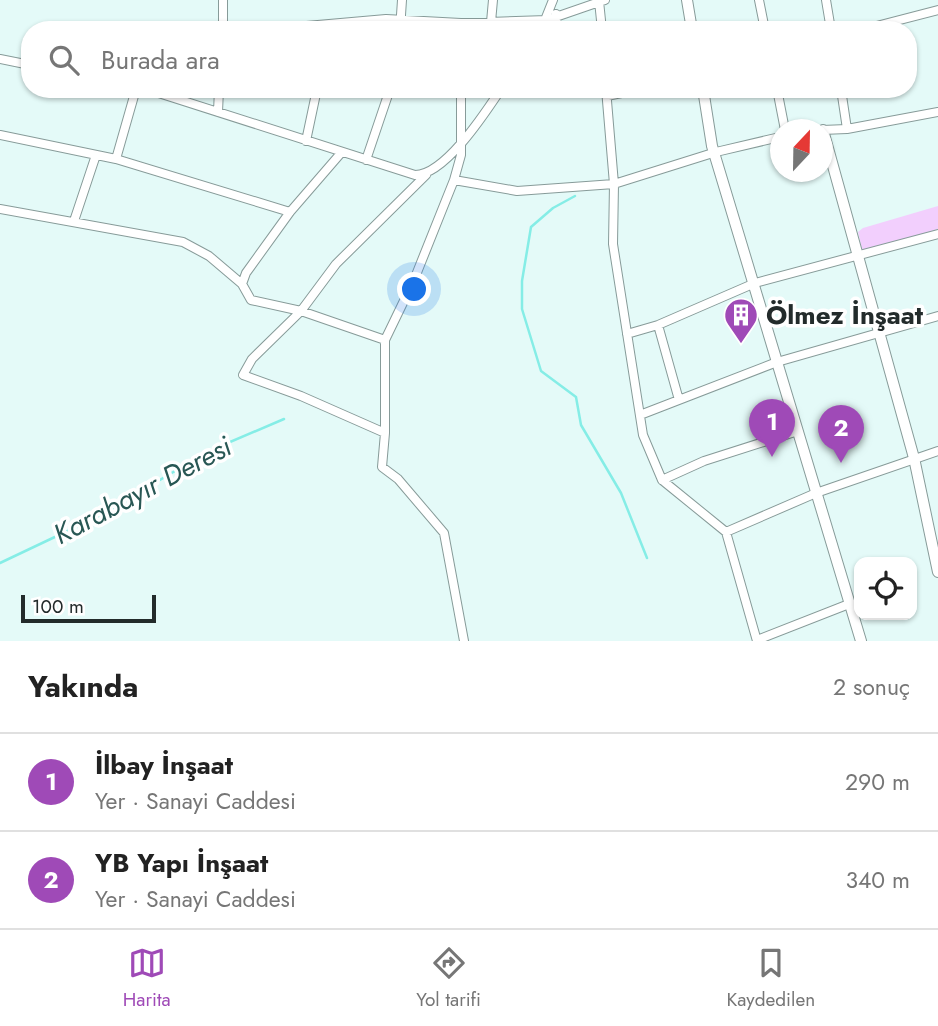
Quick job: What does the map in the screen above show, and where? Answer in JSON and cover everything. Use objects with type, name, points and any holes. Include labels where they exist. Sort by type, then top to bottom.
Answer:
[{"type":"street","points":[[223,0],[223,21]]},
{"type":"street","points":[[401,20],[402,0]]},
{"type":"street","points":[[491,21],[494,0]]},
{"type":"street","points":[[547,20],[553,0]]},
{"type":"street","points":[[687,0],[690,21]]},
{"type":"street","points":[[759,0],[763,21]]},
{"type":"street","points":[[826,0],[830,21]]},
{"type":"street","points":[[519,21],[547,20],[556,14],[602,1],[602,21]]},
{"type":"street","points":[[896,21],[938,10]]},
{"type":"street","points":[[556,14],[557,21]]},
{"type":"street","points":[[391,21],[411,21]]},
{"type":"street","points":[[0,59],[21,63]]},
{"type":"street","points":[[116,159],[133,98]]},
{"type":"street","points":[[173,98],[415,175],[426,175]]},
{"type":"street","points":[[218,113],[219,98]]},
{"type":"street","points":[[306,141],[315,98]]},
{"type":"street","points":[[366,160],[387,98]]},
{"type":"street","points":[[461,98],[461,155],[454,180],[414,280],[385,340],[385,433],[382,467],[398,479],[444,533],[464,641]]},
{"type":"street","points":[[385,433],[301,396],[279,391],[243,375],[252,359],[301,312],[336,264],[461,142],[494,98]]},
{"type":"street","points":[[606,98],[614,184],[613,244],[643,435],[662,480],[726,532],[757,641],[849,604]]},
{"type":"street","points":[[704,98],[712,146],[716,152],[861,641]]},
{"type":"street","points":[[779,98],[783,119]]},
{"type":"street","points":[[842,98],[847,130]]},
{"type":"street","points":[[833,130],[847,130],[938,112]]},
{"type":"street","points":[[0,135],[116,159],[290,212]]},
{"type":"street","points":[[454,180],[517,191],[614,184],[716,152],[770,139]]},
{"type":"street","points":[[242,284],[258,254],[341,152]]},
{"type":"street","points":[[74,221],[96,155]]},
{"type":"street","points":[[833,166],[914,458],[938,572]]},
{"type":"street","points":[[0,209],[183,242],[209,256],[242,284],[251,300],[301,312],[385,340]]},
{"type":"street","points":[[627,334],[658,325],[755,283],[938,233]]},
{"type":"street","points":[[640,415],[777,362],[938,316]]},
{"type":"street","points":[[658,325],[679,400]]},
{"type":"street","points":[[662,480],[704,461],[798,431]]},
{"type":"street","points":[[726,532],[816,493],[938,451]]},
{"type":"shaded area","points":[[938,206],[938,229],[868,252],[862,249],[858,232],[863,228]]},
{"type":"waterway","points":[[575,196],[553,208],[531,227],[522,281],[522,309],[541,371],[576,397],[581,425],[621,493],[647,558]]},
{"type":"waterway","name":"Karabayır Deresi","points":[[0,563],[97,517],[209,451],[284,419]]},
{"type":"place","name":"Ölmez İnşaat","points":[[741,345]]},
{"type":"place","name":"İlbay İnşaat","points":[[772,457]]},
{"type":"place","name":"YB Yapı İnşaat","points":[[841,463]]}]
